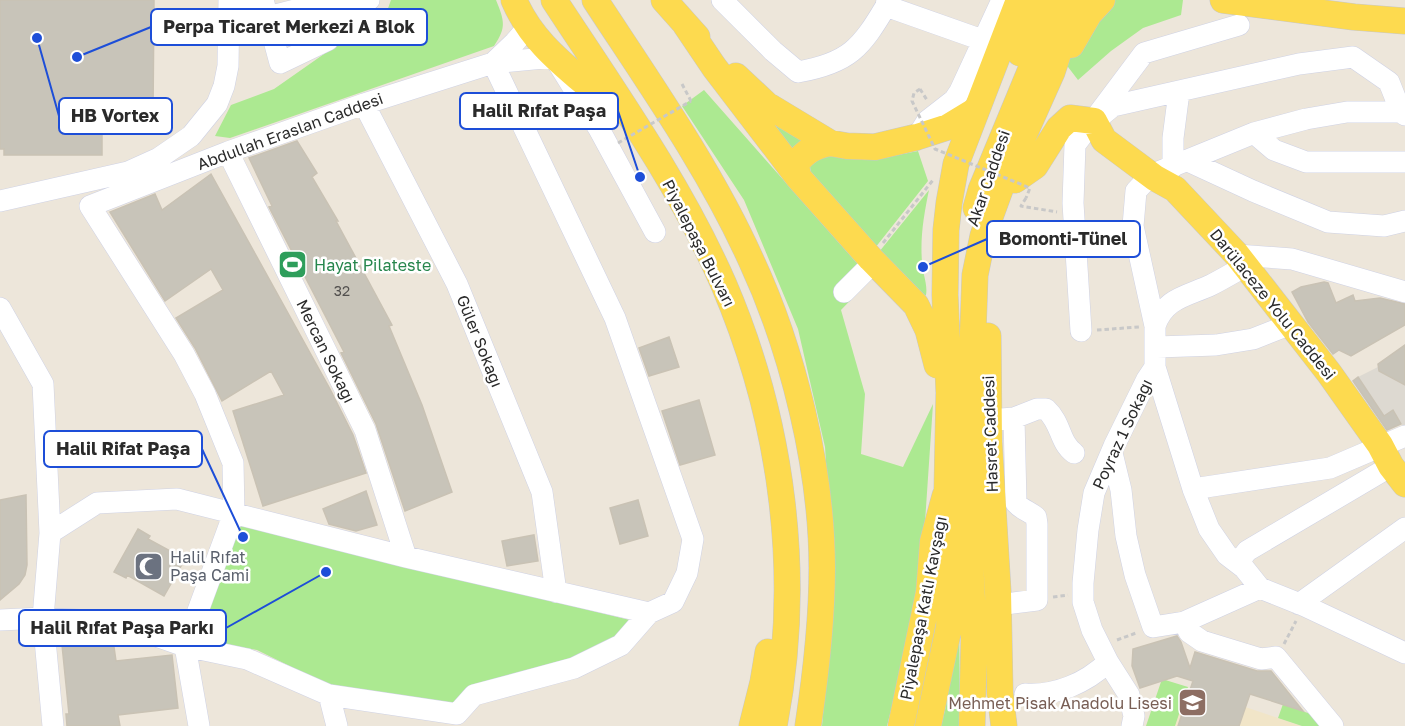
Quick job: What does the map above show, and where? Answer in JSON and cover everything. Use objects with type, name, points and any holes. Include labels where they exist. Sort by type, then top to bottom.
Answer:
[{"type":"main road","points":[[514,0],[528,27],[554,57],[614,109],[630,119]]},
{"type":"main road","name":"Piyalepaşa Bulvarı","points":[[554,0],[671,185],[723,284],[750,356],[768,419],[775,454],[781,492],[787,570],[783,669],[774,726]]},
{"type":"main road","points":[[595,0],[687,143],[734,224],[752,261],[783,343],[808,441],[820,525],[822,567],[819,638],[808,726]]},
{"type":"main road","points":[[664,0],[685,24],[767,105],[830,143],[874,147],[948,127],[976,110]]},
{"type":"main road","points":[[928,726],[946,648],[954,522],[947,490],[949,393],[945,295],[946,230],[952,180],[976,110],[1019,0]]},
{"type":"main road","name":"Akar Caddesi","points":[[946,265],[968,189],[1030,26],[1037,0]]},
{"type":"main road","name":"Akar Caddesi","points":[[964,437],[959,297],[966,245],[981,190],[1057,0]]},
{"type":"main road","points":[[972,726],[974,638],[964,437],[972,360],[975,275],[981,246],[994,205],[1052,72],[1068,23],[1072,0]]},
{"type":"main road","points":[[1052,72],[1089,14],[1102,0]]},
{"type":"main road","points":[[1223,0],[1354,17],[1405,21]]},
{"type":"main road","points":[[685,24],[714,67],[798,177],[872,260],[916,305],[923,316],[936,356],[940,384],[949,393]]},
{"type":"main road","points":[[1020,189],[1059,129],[1070,118],[1094,121]]},
{"type":"main road","name":"Darülaceze Yolu Caddesi","points":[[1094,121],[1104,140],[1171,168],[1176,189],[1241,260],[1329,373],[1392,465]]},
{"type":"main road","points":[[798,177],[796,164],[803,154],[816,146],[830,143]]},
{"type":"main road","name":"Hasret Caddesi","points":[[1004,726],[1000,693],[989,420],[990,278],[999,230],[1020,189],[1021,145]]},
{"type":"main road","name":"Piyalepaşa Katlı Kavşağı","points":[[901,726],[929,592],[933,541],[947,490]]},
{"type":"main road","points":[[752,726],[763,682],[772,628],[787,570]]},
{"type":"main road","points":[[993,726],[1000,693]]},
{"type":"street","points":[[0,201],[128,172],[159,158],[191,136],[217,104],[224,87],[228,66],[229,0]]},
{"type":"street","points":[[243,0],[266,8],[369,0]]},
{"type":"street","points":[[722,0],[773,51],[798,72],[824,68],[852,53],[869,34],[886,3],[985,41]]},
{"type":"street","points":[[917,137],[927,121],[954,100],[960,91],[1002,0]]},
{"type":"street","points":[[228,37],[266,8]]},
{"type":"street","points":[[266,8],[280,63],[328,40]]},
{"type":"street","points":[[1081,331],[1074,220],[1075,145],[1144,53],[1239,25]]},
{"type":"street","name":"Abdullah Eraslan Caddesi","points":[[493,63],[528,27]]},
{"type":"street","points":[[554,57],[599,129],[655,232]]},
{"type":"street","name":"Abdullah Eraslan Caddesi","points":[[234,513],[233,463],[205,394],[184,354],[90,206],[228,152],[364,104],[493,63],[554,57]]},
{"type":"street","points":[[1094,121],[1113,106],[1299,64],[1353,57],[1389,82],[1403,113],[1347,112],[1306,119],[1254,134],[1171,168],[1136,191],[1132,226],[1156,347],[1192,489],[1209,529],[1227,555],[1244,568],[1260,588],[1405,652]]},
{"type":"street","points":[[0,620],[43,618],[116,622],[185,646],[247,658],[329,695],[459,720],[474,695],[574,668],[621,645],[649,613],[673,602],[687,573],[693,539],[615,318],[493,63]]},
{"type":"street","points":[[1171,168],[1179,92]]},
{"type":"street","name":"Güler Sokağı","points":[[364,104],[457,284],[542,492],[556,592]]},
{"type":"street","points":[[1254,134],[1274,150],[1306,162],[1405,162]]},
{"type":"street","name":"Mercan Sokağı","points":[[228,152],[365,430],[406,557]]},
{"type":"street","points":[[1171,168],[1253,191],[1328,222],[1384,226],[1405,221]]},
{"type":"street","points":[[1241,260],[1292,259],[1405,292]]},
{"type":"street","points":[[844,292],[872,260]]},
{"type":"street","name":"Poyraz 1 Sokağı","points":[[1132,726],[1134,716],[1129,695],[1092,630],[1083,602],[1086,542],[1094,493],[1156,347],[1162,310],[1172,302],[1212,284],[1241,260]]},
{"type":"street","points":[[0,308],[43,384],[50,533],[43,618],[53,726]]},
{"type":"street","points":[[1156,347],[1216,345],[1254,339],[1291,324]]},
{"type":"street","points":[[989,420],[1014,418],[1037,409],[1046,409],[1054,417],[1067,448],[1074,453]]},
{"type":"street","points":[[998,604],[1037,600],[1036,517],[1016,503],[1014,418]]},
{"type":"street","points":[[1238,563],[1247,551],[1392,465],[1405,436]]},
{"type":"street","points":[[1112,453],[1121,490],[1126,536],[1135,575],[1153,627],[1184,622],[1260,588]]},
{"type":"street","points":[[1192,489],[1330,468],[1392,465]]},
{"type":"street","points":[[50,533],[97,503],[177,499],[406,557],[649,613]]},
{"type":"street","points":[[199,726],[185,646],[234,513]]},
{"type":"street","points":[[1302,605],[1405,528]]},
{"type":"street","points":[[1184,622],[1190,632],[1202,641],[1261,659],[1276,657],[1333,726]]},
{"type":"street","points":[[1025,694],[1037,695],[1068,688],[1090,677],[1105,654]]},
{"type":"street","points":[[329,695],[337,726]]},
{"type":"path","points":[[618,142],[691,101],[682,84]]},
{"type":"path","points":[[931,104],[920,89],[914,93],[912,101],[935,149],[1030,188],[1020,189],[1021,206],[1074,220],[1132,226]]},
{"type":"path","points":[[872,260],[933,180]]},
{"type":"path","points":[[1081,331],[1156,347]]},
{"type":"path","points":[[1037,600],[1083,592]]},
{"type":"path","points":[[1276,657],[1302,605]]},
{"type":"path","points":[[1105,654],[1153,627]]},
{"type":"shaded area","points":[[1378,367],[1379,371],[1405,385],[1405,425],[1403,426],[1393,410],[1384,416],[1358,377]]},
{"type":"shaded area","name":"Mehmet Pisak Anadolu Lisesi","points":[[1162,679],[1302,726],[1146,726]]},
{"type":"green space","points":[[391,0],[496,0],[503,23],[501,34],[494,46],[230,138],[215,136],[231,105],[274,89],[324,54],[360,24],[386,14]]},
{"type":"green space","points":[[1102,0],[1183,0],[1181,15],[1143,28],[1111,51],[1078,80],[1065,63]]},
{"type":"green space","points":[[704,90],[871,279],[841,310],[865,394],[861,454],[903,467],[933,404],[920,596],[887,726],[822,726],[834,585],[825,447],[798,329],[744,200],[682,106]]},
{"type":"green space","points":[[765,118],[806,140],[790,154]]},
{"type":"green space","points":[[918,151],[928,181],[875,248],[811,176],[810,166],[824,155],[877,159]]},
{"type":"green space","points":[[929,190],[922,244],[922,266],[926,287],[924,296],[879,252]]},
{"type":"green space","points":[[236,524],[630,620],[615,640],[455,709],[330,686],[257,650],[195,640]]},
{"type":"green space","points":[[959,604],[960,726],[941,726],[946,706]]},
{"type":"green space","points":[[1162,679],[1188,687],[1175,726],[1146,726]]},
{"type":"green space","points":[[1283,704],[1327,720],[1333,726],[1302,726],[1278,718]]},
{"type":"building","points":[[0,0],[154,0],[153,115],[136,130],[102,130],[102,155],[4,155],[4,149],[0,149]]},
{"type":"building","points":[[297,141],[317,173],[312,177],[338,221],[336,221],[392,325],[389,326],[422,405],[452,492],[405,511],[376,424],[341,353],[344,352],[269,207],[272,206],[249,158]]},
{"type":"building","points":[[211,174],[330,389],[353,435],[366,473],[263,506],[233,411],[284,395],[271,371],[222,401],[195,348],[176,318],[223,290],[211,269],[165,301],[110,212],[155,194],[162,210]]},
{"type":"building","points":[[1328,283],[1336,303],[1353,295],[1355,301],[1380,298],[1405,304],[1405,325],[1351,356],[1339,350],[1333,354],[1308,322],[1292,292],[1301,287]]},
{"type":"building","points":[[669,337],[679,367],[649,376],[639,348]]},
{"type":"building","points":[[1405,345],[1405,385],[1379,371],[1378,364]]},
{"type":"building","points":[[1358,377],[1384,416],[1393,410],[1401,424],[1387,430],[1353,381]]},
{"type":"building","points":[[699,400],[715,455],[680,465],[662,411]]},
{"type":"building","points":[[366,491],[377,525],[356,531],[329,524],[323,509]]},
{"type":"building","points":[[26,495],[27,565],[25,575],[19,584],[0,600],[0,500]]},
{"type":"building","points":[[638,500],[648,536],[620,544],[610,508]]},
{"type":"building","name":"Halil Rıfat Paşa Cami","points":[[138,529],[150,536],[148,539],[185,559],[164,596],[127,575],[126,578],[114,572]]},
{"type":"building","points":[[534,535],[538,561],[507,566],[502,541]]},
{"type":"building","points":[[1177,636],[1190,668],[1195,652],[1257,671],[1271,671],[1303,711],[1250,694],[1239,726],[1178,726],[1193,681],[1177,676],[1140,688],[1132,666],[1133,649]]},
{"type":"building","points":[[113,640],[116,661],[172,655],[178,708],[118,715],[120,726],[67,726],[66,714],[69,714],[62,645]]},
{"type":"place","name":"HB Vortex","points":[[37,38]]},
{"type":"place","name":"Perpa Ticaret Merkezi A Blok","points":[[77,57]]},
{"type":"place","name":"Halil Rıfat Paşa","points":[[640,177]]},
{"type":"place","name":"Hayat Pilateste","points":[[293,265]]},
{"type":"place","name":"Bomonti-Tünel","points":[[923,267]]},
{"type":"place","name":"Halil Rifat Paşa","points":[[243,537]]},
{"type":"place","name":"Halil Rıfat Paşa Cami","points":[[149,566]]},
{"type":"place","name":"Halil Rıfat Paşa Parkı","points":[[326,572]]},
{"type":"place","name":"Mehmet Pisak Anadolu Lisesi","points":[[1193,703]]}]
